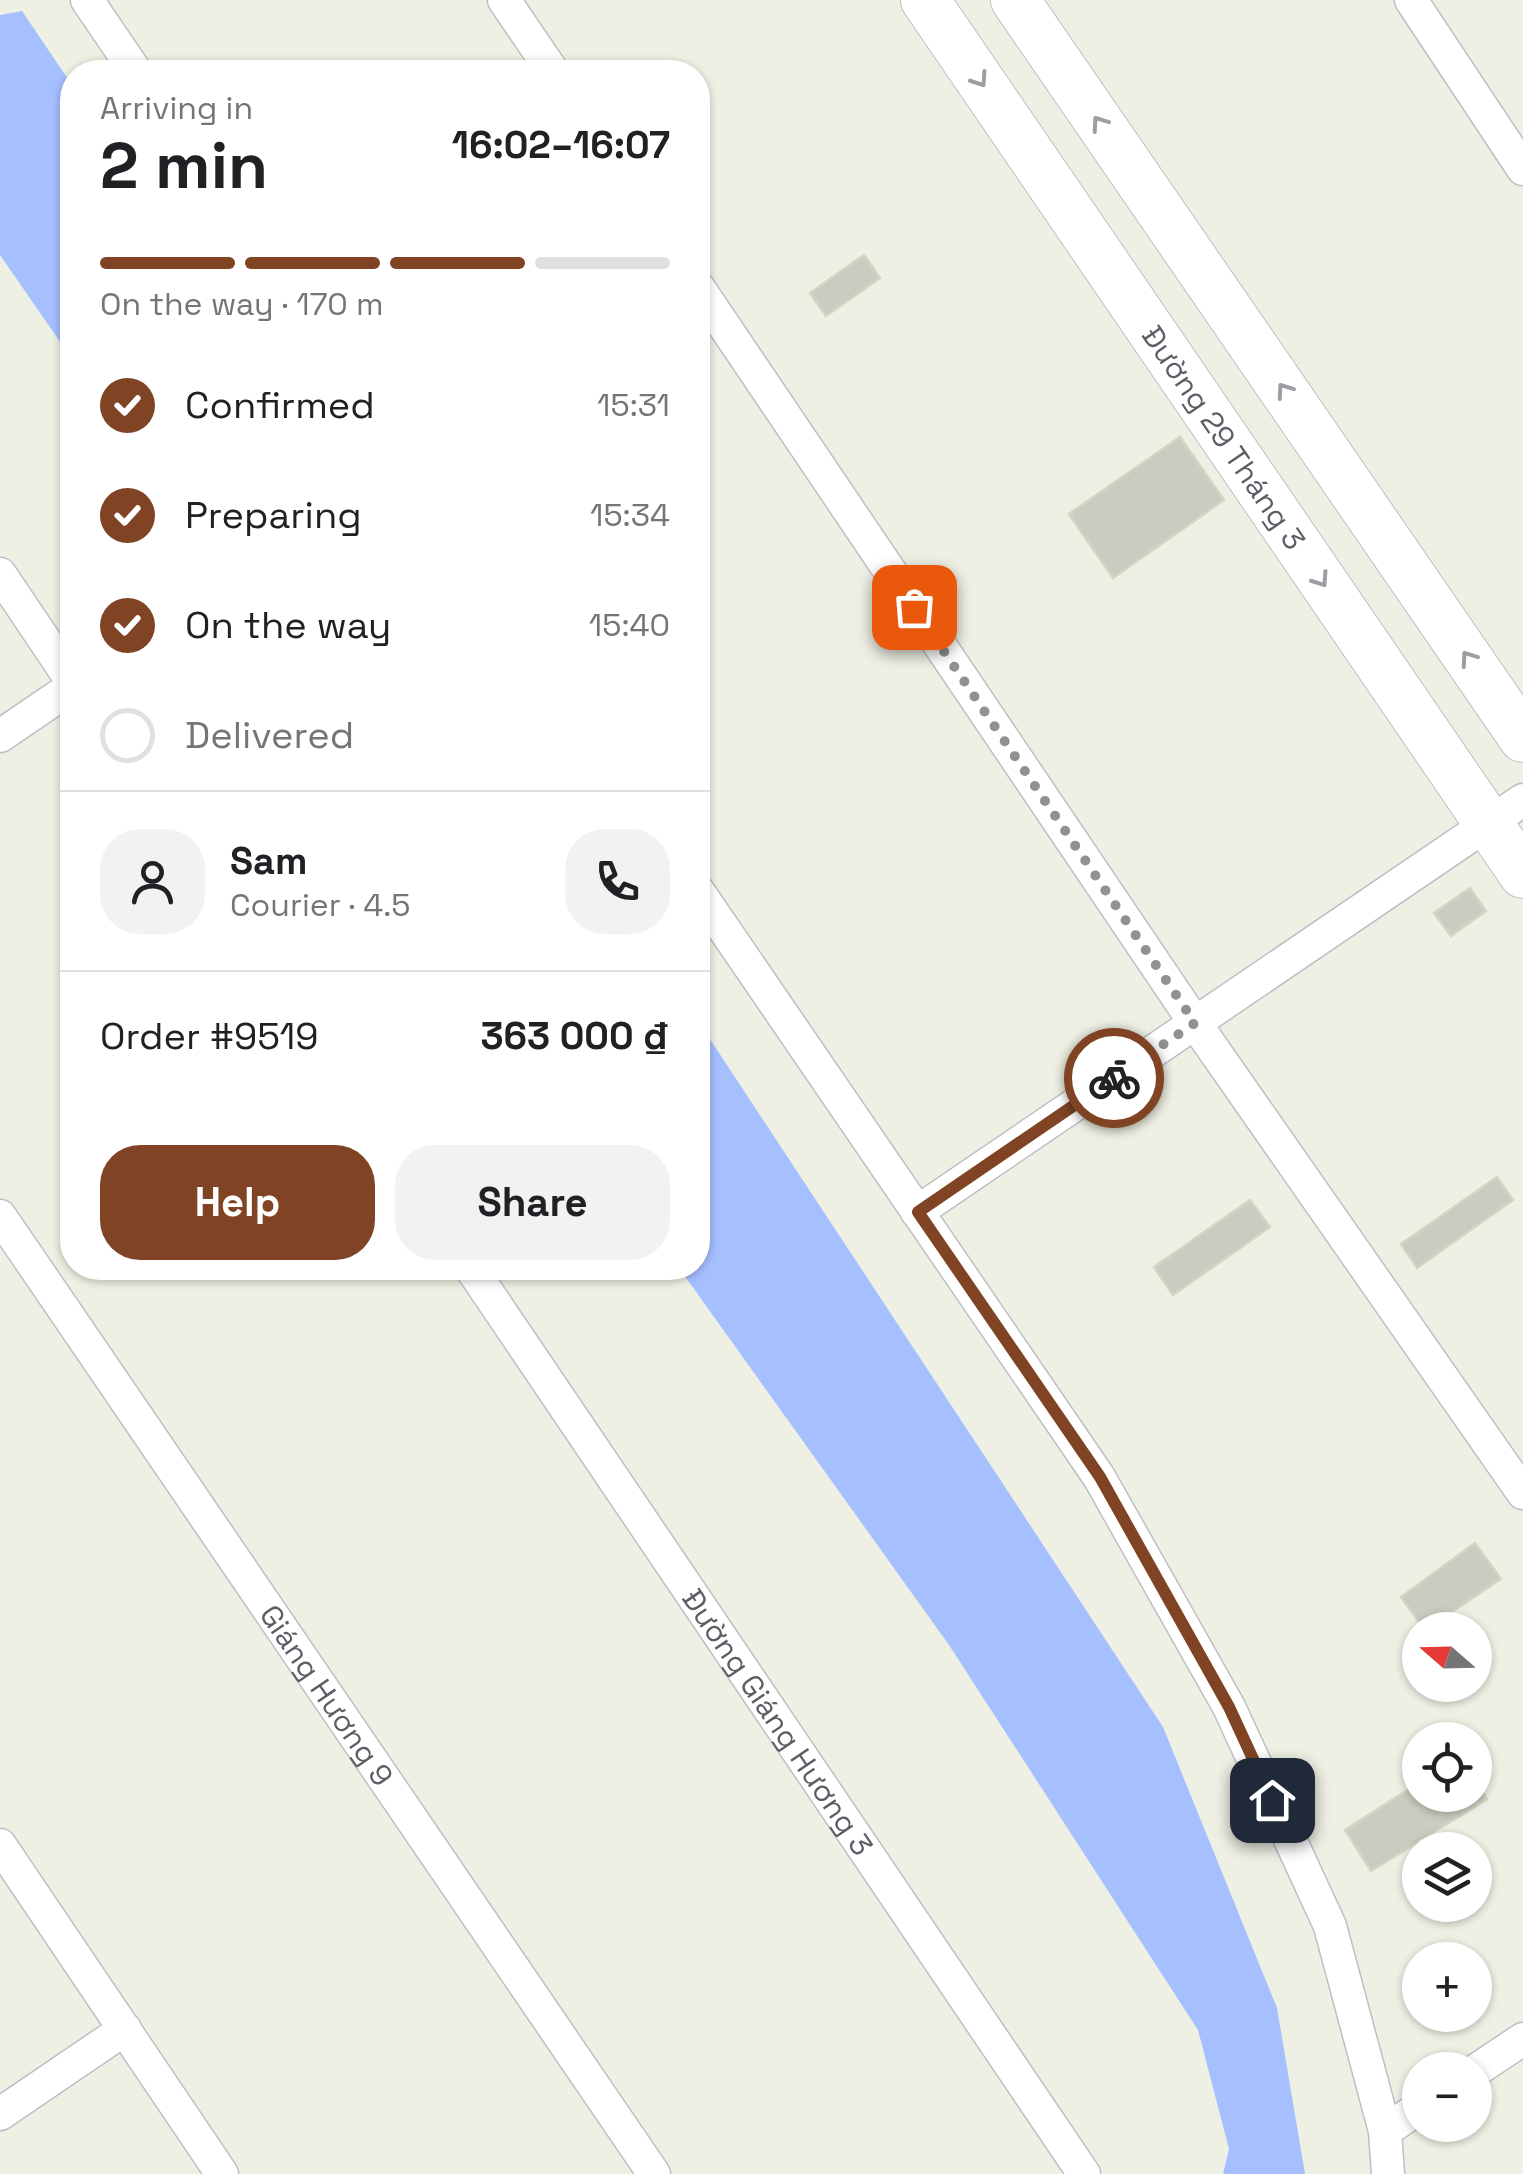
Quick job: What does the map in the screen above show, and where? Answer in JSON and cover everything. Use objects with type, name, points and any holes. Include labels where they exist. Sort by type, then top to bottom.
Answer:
[{"type":"street","points":[[87,0],[128,60]]},
{"type":"street","points":[[504,0],[545,60]]},
{"type":"street","name":"Đường 29 Tháng 3","points":[[924,0],[1506,812],[1523,874]]},
{"type":"street","points":[[1015,0],[1523,738]]},
{"type":"street","points":[[1411,0],[1523,169]]},
{"type":"street","points":[[710,305],[1195,1023],[1523,1494]]},
{"type":"street","points":[[0,574],[60,666]]},
{"type":"street","points":[[0,736],[60,693]]},
{"type":"street","points":[[918,1212],[1506,812]]},
{"type":"street","points":[[710,909],[1100,1477],[1229,1707],[1330,1926],[1384,2130],[1388,2174]]},
{"type":"street","name":"Giáng Hương 9","points":[[0,1216],[654,2174]]},
{"type":"street","name":"Đường Giáng Hương 3","points":[[480,1280],[1084,2174]]},
{"type":"street","points":[[0,1845],[222,2174]]},
{"type":"street","points":[[0,2114],[124,2029]]},
{"type":"street","points":[[1492,2060],[1523,2039]]},
{"type":"street","points":[[1384,2130],[1402,2118]]},
{"type":"water","points":[[22,11],[60,67],[60,342],[0,255],[0,15]]},
{"type":"water","points":[[710,1039],[1163,1727],[1277,2008],[1305,2174],[1223,2174],[1229,2149],[1198,2030],[949,1645],[688,1280],[710,1280]]},
{"type":"building","points":[[864,255],[880,278],[826,316],[810,293]]},
{"type":"building","points":[[1180,437],[1224,500],[1113,578],[1069,514]]},
{"type":"building","points":[[1470,888],[1486,911],[1451,936],[1434,913]]},
{"type":"building","points":[[1497,1177],[1513,1200],[1417,1268],[1401,1244]]},
{"type":"building","points":[[1250,1200],[1270,1227],[1173,1295],[1154,1267]]},
{"type":"building","points":[[1475,1543],[1501,1579],[1452,1612],[1412,1612],[1401,1597]]},
{"type":"building","points":[[1402,1794],[1402,1812],[1466,1812],[1434,1832],[1402,1832],[1402,1852],[1371,1871],[1345,1830]]},
{"type":"way so far","points":[[914,607],[1195,1023],[1114,1078]]},
{"type":"route","points":[[1114,1078],[918,1212],[1100,1477],[1229,1707],[1272,1800]]}]
